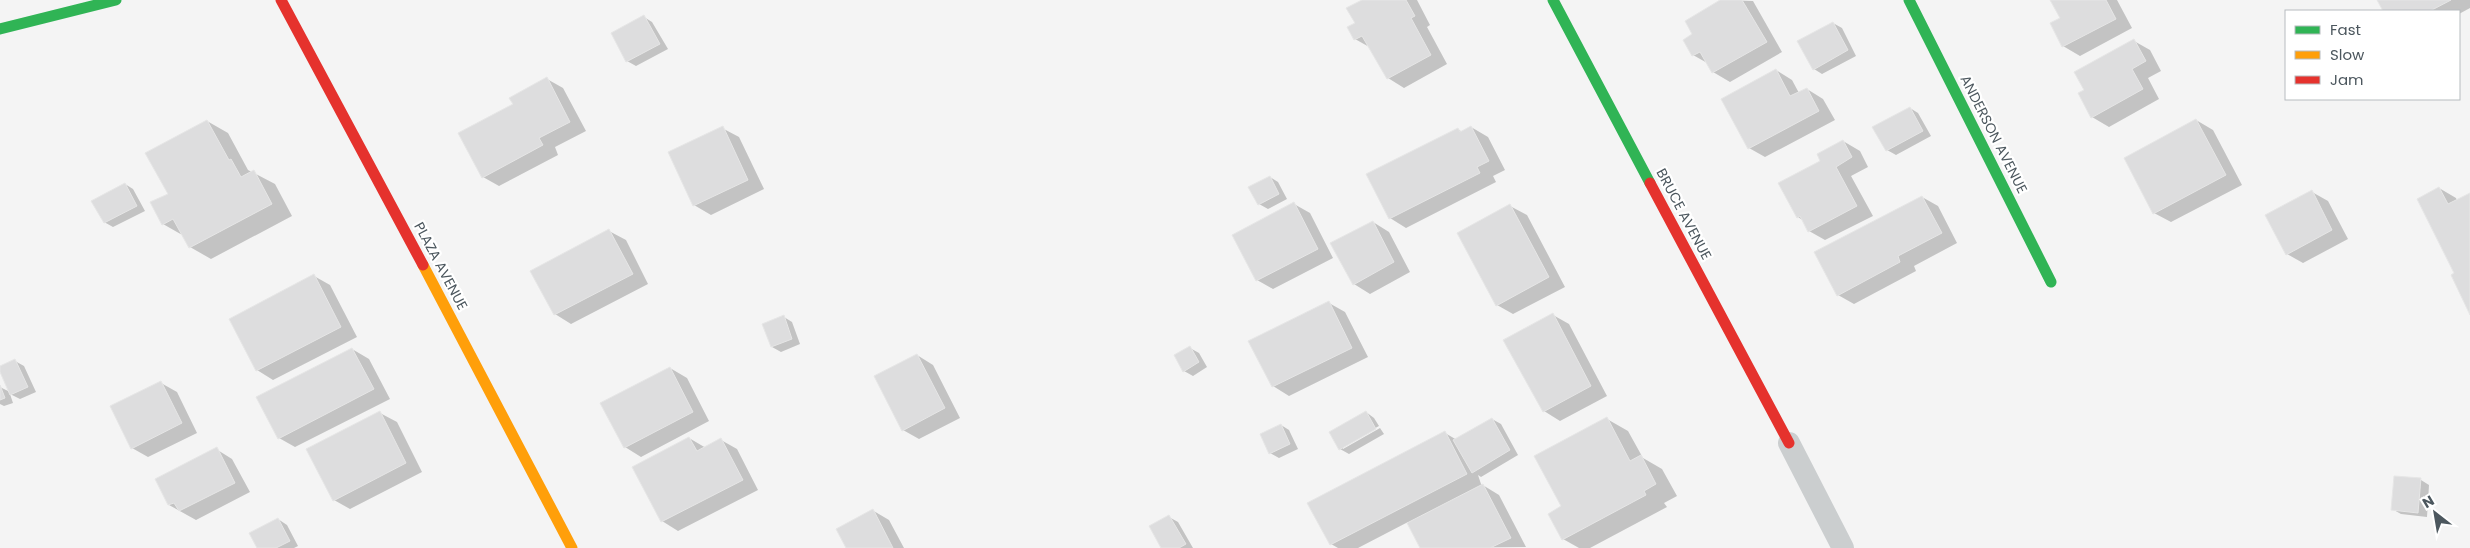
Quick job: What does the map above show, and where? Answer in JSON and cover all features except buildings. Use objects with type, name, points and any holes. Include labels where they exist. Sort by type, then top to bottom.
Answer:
[{"type":"street","points":[[0,29],[116,0]]},
{"type":"street","name":"PLAZA AVENUE","points":[[282,0],[339,104],[572,548]]},
{"type":"street","name":"BRUCE AVENUE","points":[[1553,0],[1789,443]]},
{"type":"street","name":"ANDERSON AVENUE","points":[[1909,0],[2052,282]]},
{"type":"lane","points":[[1789,443],[1843,548]]},
{"type":"traffic: fast","points":[[0,29],[116,0]]},
{"type":"traffic: fast","points":[[1553,0],[1650,183]]},
{"type":"traffic: fast","points":[[1909,0],[2051,282]]},
{"type":"traffic: slow","points":[[423,265],[572,548]]},
{"type":"traffic: jam","points":[[281,0],[423,265]]},
{"type":"traffic: jam","points":[[1650,183],[1789,443]]}]
